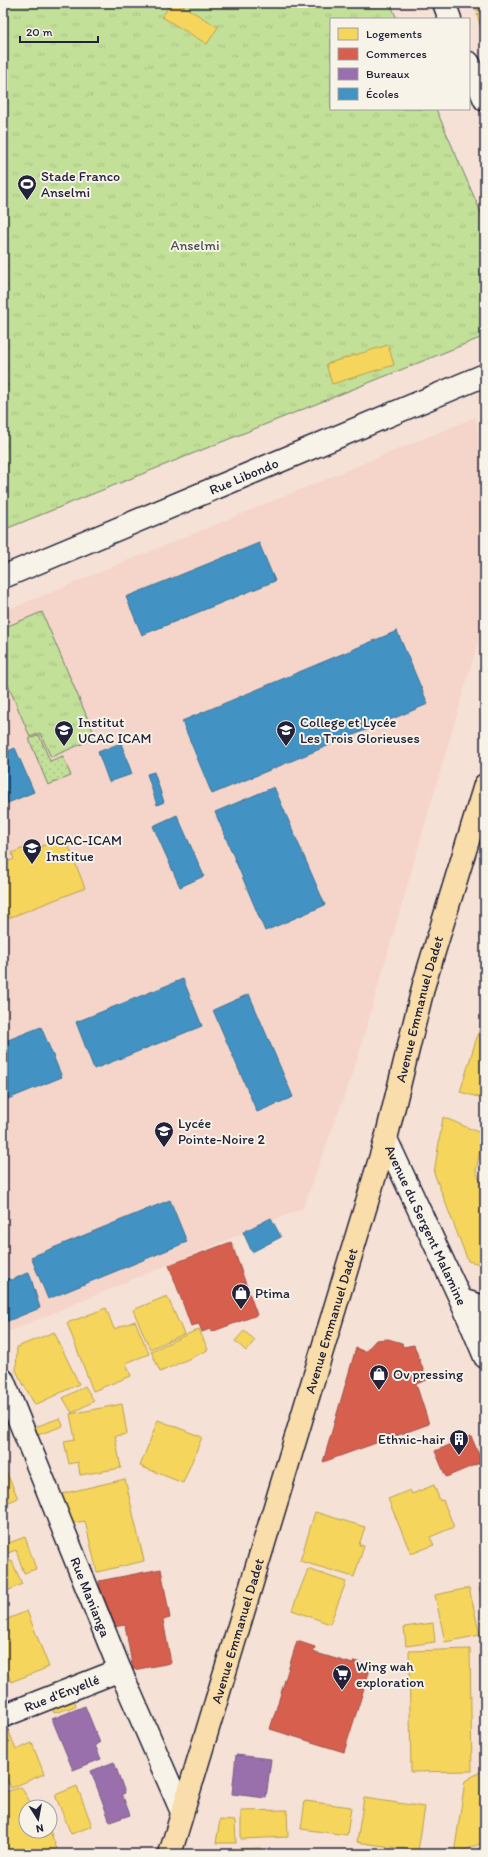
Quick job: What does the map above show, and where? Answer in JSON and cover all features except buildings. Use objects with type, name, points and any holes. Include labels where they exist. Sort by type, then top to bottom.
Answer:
[{"type":"main road","name":"Avenue Emmanuel Dadet","points":[[170,1854],[386,1138],[424,984],[485,785]]},
{"type":"street","points":[[444,3],[450,18]]},
{"type":"street","points":[[470,65],[485,100]]},
{"type":"street","name":"Rue Libondo","points":[[3,577],[485,375]]},
{"type":"street","name":"Avenue du Sergent Malamine","points":[[386,1138],[461,1300],[485,1357]]},
{"type":"street","points":[[461,1300],[485,1307]]},
{"type":"street","name":"Rue Manianga","points":[[3,1380],[120,1670],[182,1812]]},
{"type":"street","name":"Rue d'Enyellé","points":[[3,1716],[120,1670]]},
{"type":"shaded area","points":[[476,417],[485,512],[485,617],[354,1070],[303,1208],[3,1334],[3,612]]},
{"type":"green space","name":"Anselmi","points":[[3,3],[390,3],[397,18],[330,18],[330,110],[436,110],[485,222],[485,336],[3,530]]},
{"type":"green space","points":[[42,612],[96,738],[51,757],[40,733],[30,737],[3,673],[3,628]]},
{"type":"green space","points":[[39,735],[50,761],[63,756],[71,776],[48,785],[29,739]]},
{"type":"place","name":"Stade Franco Anselmi","points":[[27,201]]},
{"type":"place","name":"Institut UCAC ICAM","points":[[64,747]]},
{"type":"place","name":"College et Lycée Les Trois Glorieuses","points":[[286,747]]},
{"type":"place","name":"UCAC-ICAM Institue","points":[[32,865]]},
{"type":"place","name":"Lycée Pointe-Noire 2","points":[[164,1148]]},
{"type":"place","name":"Ptima","points":[[241,1310]]},
{"type":"place","name":"Ov pressing","points":[[379,1391]]},
{"type":"place","name":"Ethnic-hair","points":[[459,1456]]},
{"type":"place","name":"Wing wah exploration","points":[[342,1691]]}]
